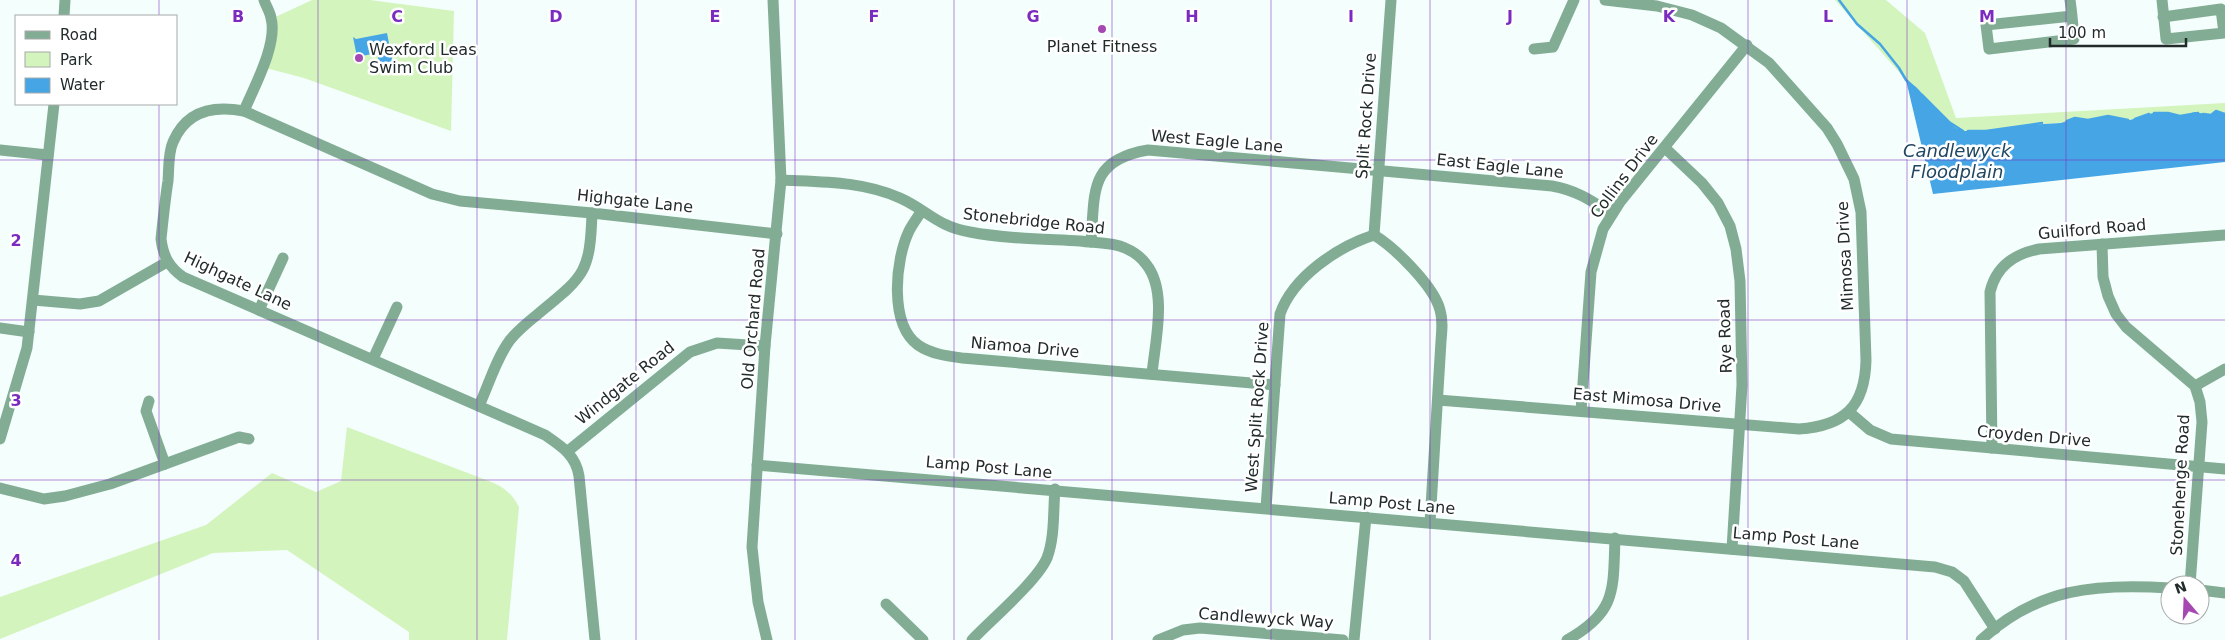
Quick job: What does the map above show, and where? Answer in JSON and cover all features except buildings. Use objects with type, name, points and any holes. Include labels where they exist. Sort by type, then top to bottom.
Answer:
[{"type":"street","points":[[64,15],[65,0]]},
{"type":"street","points":[[244,111],[262,67],[272,30],[271,18],[264,0]]},
{"type":"street","name":"Old Orchard Road","points":[[767,640],[758,602],[752,547],[766,346],[781,180],[774,0]]},
{"type":"street","name":"Split Rock Drive","points":[[1374,235],[1391,0]]},
{"type":"street","points":[[1534,50],[1552,46],[1574,0]]},
{"type":"street","name":"Mimosa Drive","points":[[1605,0],[1657,6],[1692,15],[1721,28],[1747,45],[1769,63],[1826,128],[1845,160],[1858,195],[1863,222],[1866,380],[1860,396],[1849,412]]},
{"type":"street","points":[[2070,0],[2072,16],[2074,39],[1989,49],[1986,25],[2072,16]]},
{"type":"street","points":[[2162,0],[2163,17],[2166,39],[2224,32],[2222,9],[2163,17]]},
{"type":"street","name":"Collins Drive","points":[[1582,411],[1592,272],[1602,229],[1747,45]]},
{"type":"street","points":[[0,439],[19,377],[29,332],[54,105]]},
{"type":"street","name":"Highgate Lane","points":[[595,640],[579,476],[577,466],[568,451],[546,435],[183,277],[167,262],[162,250],[161,239],[172,144],[180,128],[193,117],[207,110],[225,107],[244,111],[392,179],[432,194],[460,200],[592,212],[776,234]]},
{"type":"street","name":"Rye Road","points":[[1665,148],[1702,182],[1718,203],[1730,226],[1736,249],[1740,281],[1742,385],[1732,549]]},
{"type":"street","points":[[0,150],[48,155]]},
{"type":"street","name":"West Eagle Lane","points":[[1091,242],[1096,185],[1103,171],[1114,161],[1129,153],[1148,150],[1378,171]]},
{"type":"street","name":"East Eagle Lane","points":[[1378,171],[1567,188],[1582,194],[1612,214]]},
{"type":"street","name":"Stonebridge Road","points":[[781,180],[837,182],[866,186],[900,198],[944,226],[971,233],[1091,242],[1123,247],[1146,263],[1153,274],[1159,300],[1152,374]]},
{"type":"street","points":[[479,406],[510,340],[520,329],[574,284],[583,272],[591,243],[592,212]]},
{"type":"street","name":"Niamoa Drive","points":[[921,212],[909,232],[902,250],[898,306],[901,321],[907,333],[916,344],[929,351],[962,358],[1275,384]]},
{"type":"street","points":[[1374,235],[1389,244],[1404,260],[1430,290],[1440,308],[1442,321],[1430,523]]},
{"type":"street","name":"West Split Rock Drive","points":[[1266,508],[1280,314],[1291,291],[1319,266],[1354,242],[1374,235]]},
{"type":"street","name":"Guilford Road","points":[[1992,448],[1990,306],[1993,279],[2010,260],[2023,252],[2040,248],[2225,235]]},
{"type":"street","points":[[2102,244],[2103,276],[2108,296],[2116,314],[2126,327],[2195,386],[2225,369]]},
{"type":"street","points":[[259,310],[283,258]]},
{"type":"street","points":[[33,300],[80,304],[99,301],[167,262]]},
{"type":"street","points":[[372,359],[396,307]]},
{"type":"street","points":[[0,328],[29,332]]},
{"type":"street","name":"Windgate Road","points":[[568,451],[690,352],[717,343],[766,346]]},
{"type":"street","name":"Stonehenge Road","points":[[2191,575],[2202,412],[2195,386]]},
{"type":"street","points":[[149,400],[146,411],[165,464]]},
{"type":"street","name":"East Mimosa Drive","points":[[1438,400],[1798,429],[1817,428],[1832,423],[1849,412]]},
{"type":"street","name":"Croyden Drive","points":[[1849,412],[1880,437],[2225,469]]},
{"type":"street","points":[[0,488],[37,498],[66,496],[110,484],[239,437],[249,439]]},
{"type":"street","name":"Lamp Post Lane","points":[[757,465],[1616,538],[1935,568],[1952,572],[1964,581],[1995,629]]},
{"type":"street","points":[[972,640],[1038,572],[1046,558],[1051,544],[1055,489]]},
{"type":"street","points":[[1354,640],[1366,517]]},
{"type":"street","points":[[1568,640],[1600,617],[1607,606],[1613,589],[1616,538]]},
{"type":"street","points":[[1981,640],[2037,602],[2078,590],[2120,586],[2160,588]]},
{"type":"street","points":[[2210,591],[2225,593]]},
{"type":"street","points":[[886,604],[923,640]]},
{"type":"street","name":"Candlewyck Way","points":[[1158,640],[1183,630],[1200,628],[1344,640]]},
{"type":"green space","name":"Wexford Leas Swim Club","points":[[312,0],[370,0],[454,11],[451,131],[304,78],[262,67],[271,19]]},
{"type":"green space","points":[[1835,0],[1886,0],[1925,33],[1956,118],[2225,103],[2225,114],[2216,111],[2207,115],[2199,113],[2180,116],[2168,113],[2149,114],[2130,120],[2107,116],[2088,120],[2075,118],[2061,123],[2026,125],[1986,131],[1964,131],[1956,128],[1937,111],[1916,87],[1906,80]]},
{"type":"green space","points":[[347,427],[494,483],[512,496],[519,507],[507,640],[409,640],[409,632],[287,550],[213,553],[0,639],[0,597],[206,525],[272,473],[316,492],[341,481]]},
{"type":"water","points":[[387,33],[393,64],[380,67],[377,53],[357,57],[353,37],[356,39]]},
{"type":"water","name":"Candlewyck Floodplain","points":[[1906,80],[1916,87],[1949,122],[1956,128],[1964,131],[1986,131],[2026,125],[2061,123],[2075,118],[2088,120],[2108,116],[2130,120],[2153,113],[2168,113],[2180,116],[2195,112],[2210,115],[2216,111],[2225,114],[2225,162],[1933,194]]},
{"type":"waterway","points":[[1839,0],[1857,24],[1880,44],[1906,80],[1918,91]]},
{"type":"waterway","points":[[1922,95],[1949,122],[1963,131]]},
{"type":"waterway","points":[[2203,114],[2211,115],[2216,111],[2225,114]]},
{"type":"waterway","points":[[2154,113],[2168,113],[2180,116],[2198,113]]},
{"type":"waterway","points":[[2135,119],[2149,114]]},
{"type":"waterway","points":[[2067,121],[2075,118],[2088,120],[2108,116],[2128,120]]},
{"type":"waterway","points":[[1968,131],[1986,131],[2042,123]]},
{"type":"place","name":"Planet Fitness","points":[[1102,29]]},
{"type":"place","name":"Wexford Leas Swim Club","points":[[359,58]]}]
